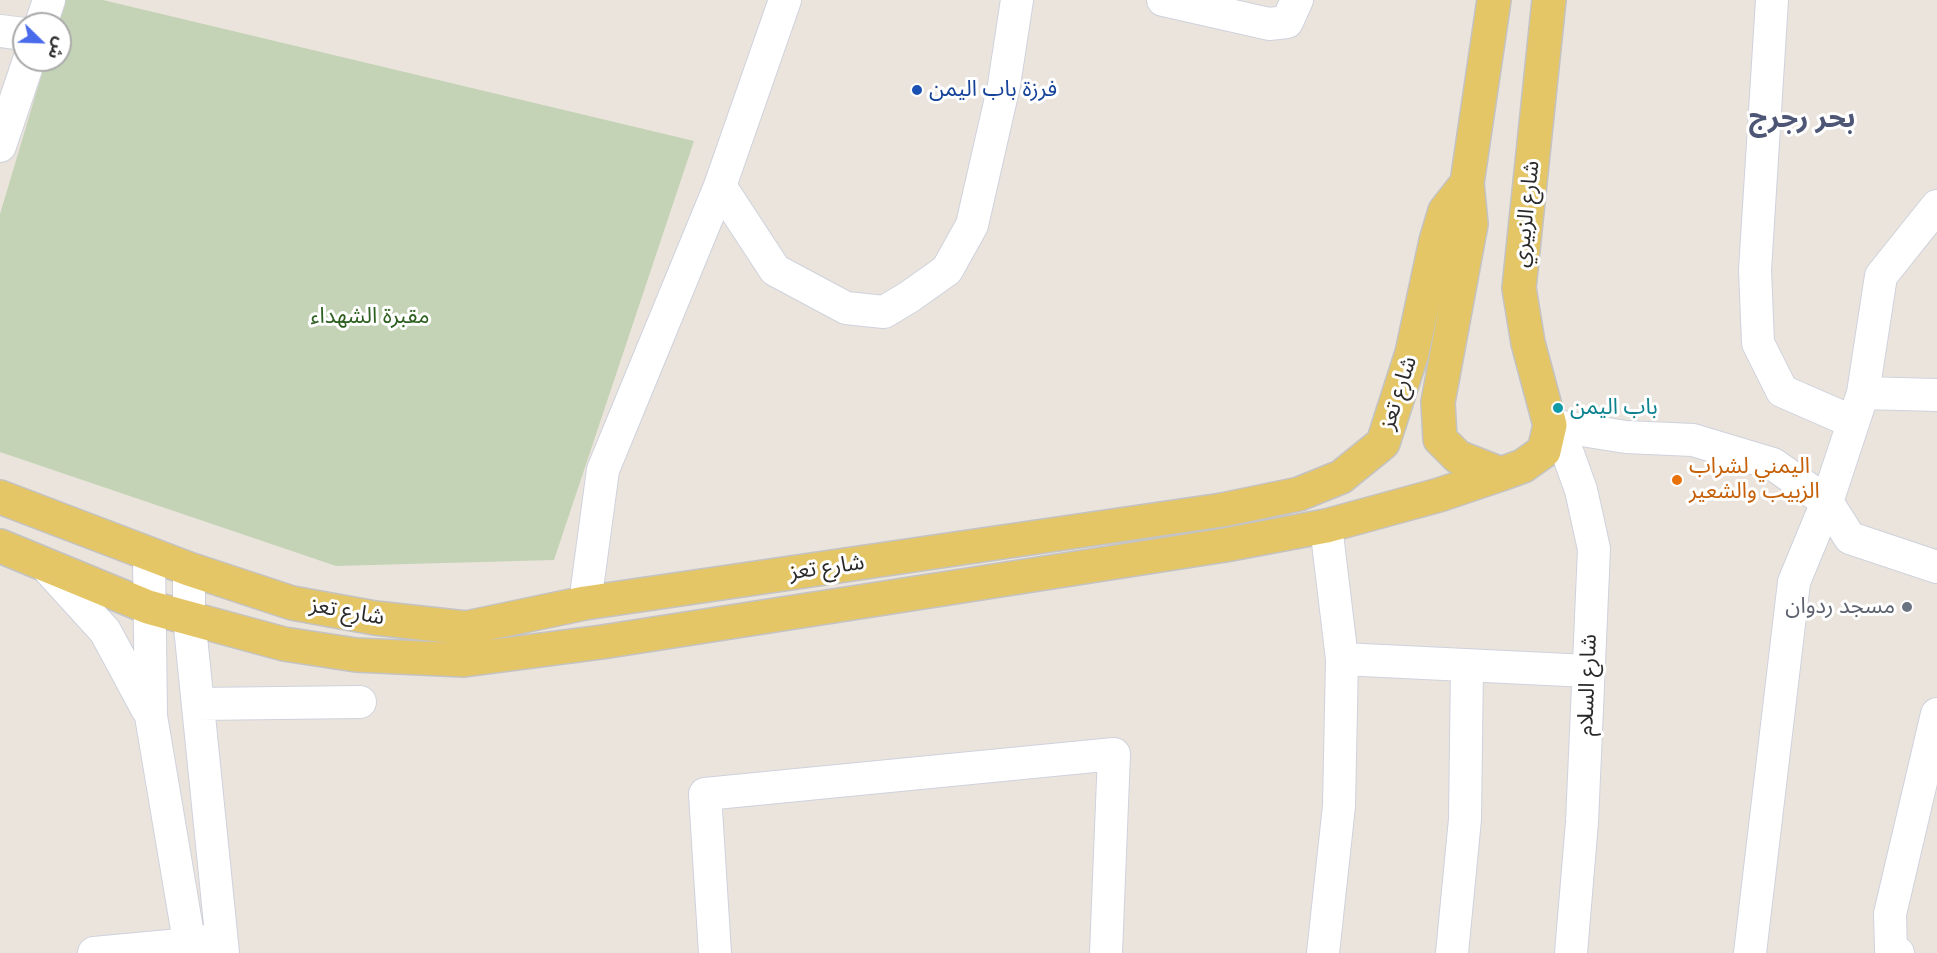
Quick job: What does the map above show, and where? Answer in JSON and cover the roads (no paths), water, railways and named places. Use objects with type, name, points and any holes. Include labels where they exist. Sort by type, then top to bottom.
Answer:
[{"type":"main road","points":[[1494,0],[1467,183],[1471,224],[1438,402],[1440,439],[1458,457],[1501,474]]},
{"type":"main road","name":"شارع الزبيري","points":[[1549,0],[1519,288],[1528,343],[1550,425]]},
{"type":"main road","name":"شارع تعز","points":[[0,497],[189,570],[292,603],[375,618],[466,628],[585,603],[1222,510],[1299,494],[1341,477],[1383,443],[1412,352],[1436,241],[1445,211],[1467,183]]},
{"type":"main road","name":"شارع تعز","points":[[0,546],[148,607],[284,644],[356,656],[464,660],[649,634],[1214,546],[1326,526],[1439,495],[1523,466],[1544,451],[1550,425]]},
{"type":"street","points":[[585,603],[603,470],[720,186],[785,0]]},
{"type":"street","points":[[720,186],[776,270],[846,308],[884,312],[909,297],[947,270],[972,225],[1004,86],[1017,0]]},
{"type":"street","points":[[1163,0],[1269,24],[1287,22],[1297,0]]},
{"type":"street","points":[[1772,0],[1755,270],[1758,343],[1782,391],[1853,422]]},
{"type":"street","points":[[0,146],[25,72]]},
{"type":"street","points":[[1750,953],[1794,582],[1827,502],[1863,393],[1881,276],[1937,206]]},
{"type":"street","points":[[1863,393],[1937,395]]},
{"type":"street","points":[[1550,425],[1626,437],[1693,440],[1773,464],[1827,502],[1850,538],[1937,567]]},
{"type":"street","name":"شارع السلام","points":[[1550,425],[1568,454],[1581,490],[1594,549],[1582,822],[1571,953]]},
{"type":"street","points":[[1323,953],[1339,806],[1342,659],[1326,526]]},
{"type":"street","points":[[149,555],[151,716],[191,948]]},
{"type":"street","points":[[44,564],[105,631],[151,716]]},
{"type":"street","points":[[94,953],[222,945],[189,617],[189,570]]},
{"type":"street","points":[[1342,659],[1588,670]]},
{"type":"street","points":[[1452,953],[1465,819],[1467,665]]},
{"type":"street","points":[[151,716],[165,676],[185,679],[199,704]]},
{"type":"street","points":[[199,704],[360,702]]},
{"type":"street","points":[[1898,953],[1891,950],[1890,914],[1937,714]]},
{"type":"street","points":[[715,953],[705,794],[1114,754],[1106,953]]},
{"type":"place","name":"فرزة باب اليمن","points":[[917,90]]},
{"type":"place","name":"باب اليمن","points":[[1558,408]]},
{"type":"place","name":"اليمني لشراب الزبيب والشعير","points":[[1677,480]]},
{"type":"place","name":"مسجد ردوان","points":[[1907,607]]},
{"type":"district","name":"بحر رجرج","points":[[1802,119]]},
{"type":"park label","name":"مقبرة الشهداء","points":[[370,317]]}]
